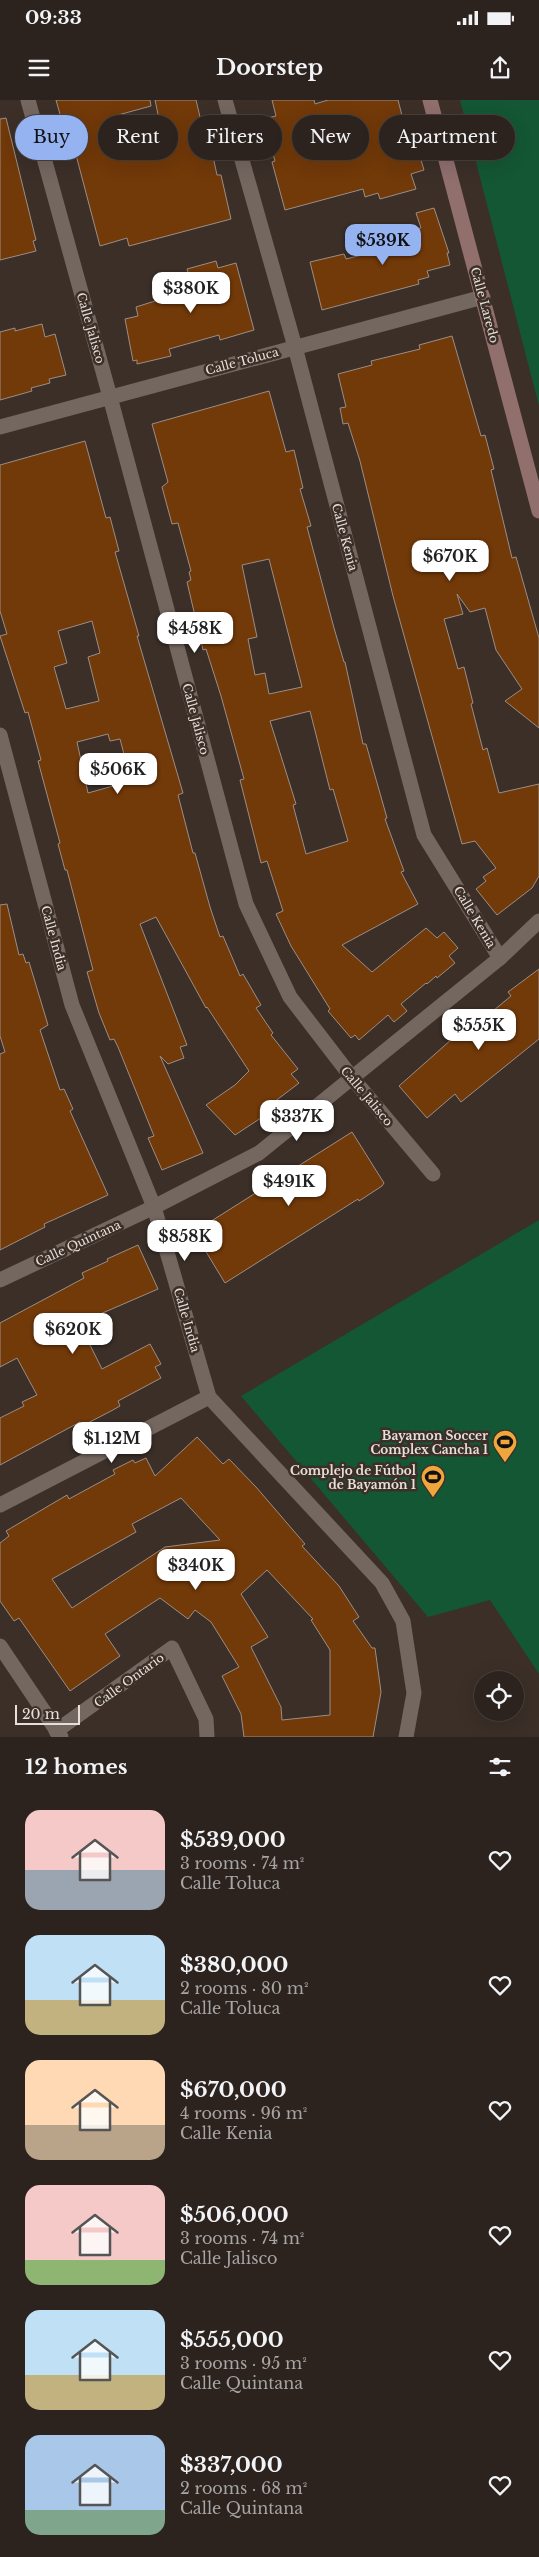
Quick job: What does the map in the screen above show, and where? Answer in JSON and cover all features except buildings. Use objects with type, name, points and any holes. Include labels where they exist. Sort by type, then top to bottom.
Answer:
[{"type":"main road","name":"Calle Laredo","points":[[430,100],[484,297],[539,511]]},
{"type":"street","name":"Calle Jalisco","points":[[28,100],[246,904],[290,997],[352,1079],[432,1174]]},
{"type":"street","name":"Calle Kenia","points":[[226,100],[295,347],[424,835],[500,958]]},
{"type":"street","name":"Calle Toluca","points":[[0,427],[484,297]]},
{"type":"street","name":"Calle India","points":[[0,735],[72,1005],[154,1208],[209,1397],[382,1583],[403,1621],[414,1693],[406,1737]]},
{"type":"street","name":"Calle Quintana","points":[[0,1280],[154,1208],[259,1153],[500,958],[539,921]]},
{"type":"street","points":[[0,1505],[209,1397]]},
{"type":"street","points":[[0,1646],[58,1734]]},
{"type":"street","name":"Calle Ontario","points":[[58,1734],[172,1648],[206,1719],[207,1737]]},
{"type":"green space","points":[[460,100],[539,100],[539,406],[475,160],[515,160],[515,115],[464,115]]},
{"type":"green space","name":"Complejo de Fútbol de Bayamón 1","points":[[539,1220],[539,1674],[490,1600],[428,1617],[241,1396]]},
{"type":"place","name":"Bayamon Soccer Complex Cancha 1","points":[[505,1463]]},
{"type":"place","name":"Complejo de Fútbol de Bayamón 1","points":[[433,1498]]}]
